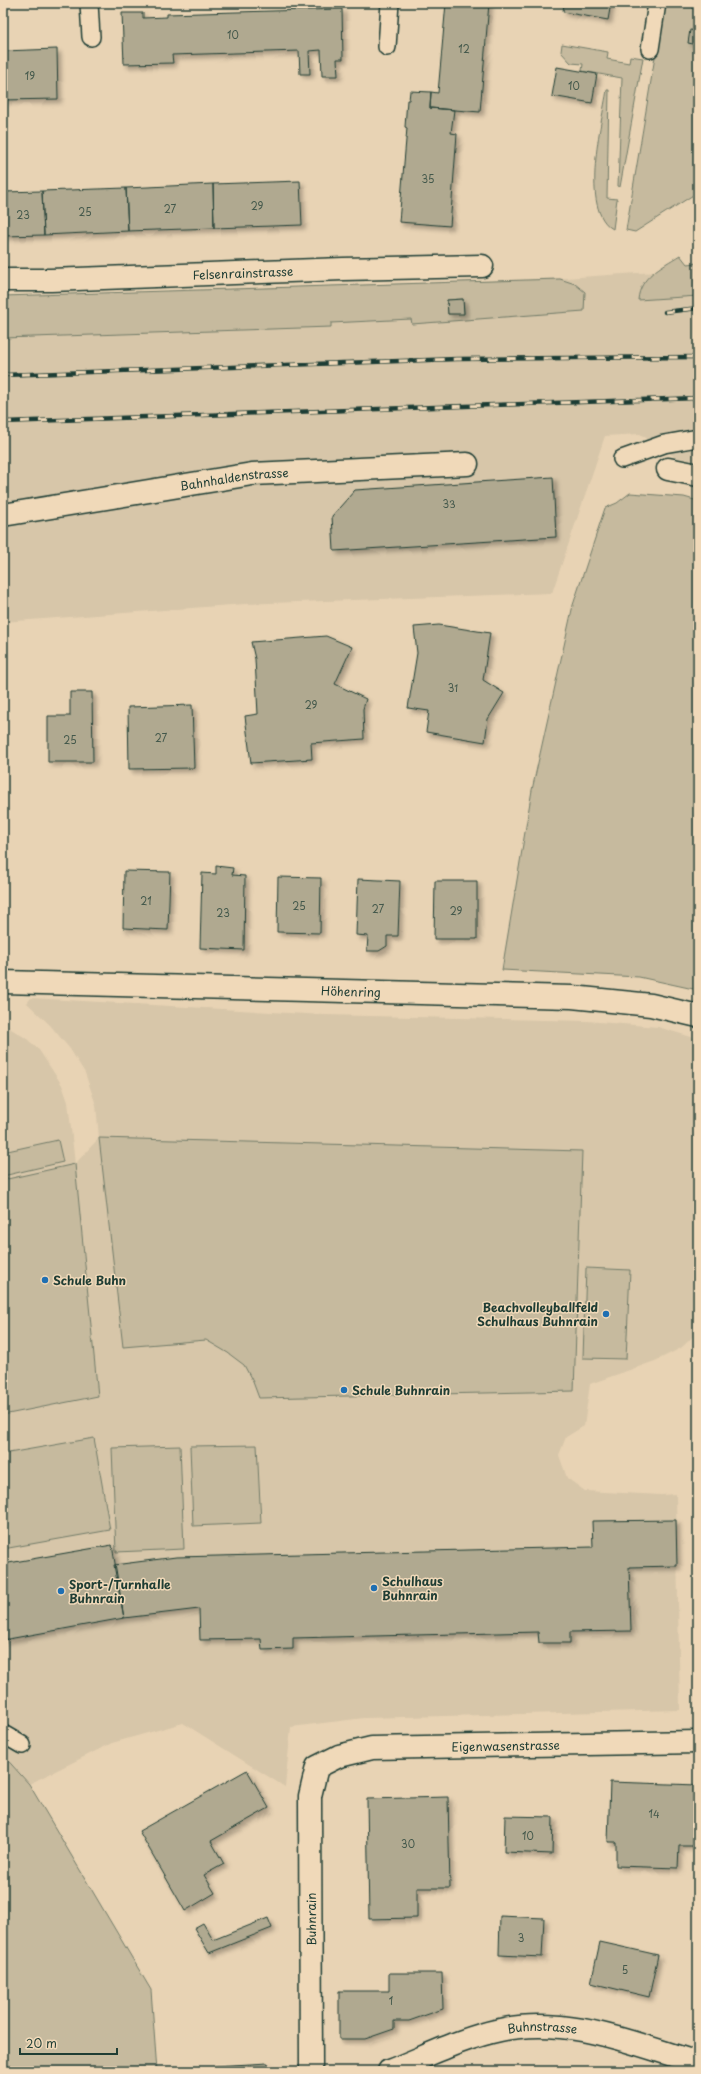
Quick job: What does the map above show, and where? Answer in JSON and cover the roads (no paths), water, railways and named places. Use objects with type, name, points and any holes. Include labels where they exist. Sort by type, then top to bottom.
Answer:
[{"type":"street","name":"Felsenrainstrasse","points":[[3,280],[51,280],[343,269],[482,266]]},
{"type":"street","name":"Bahnhaldenstrasse","points":[[3,515],[252,474],[467,464]]},
{"type":"street","points":[[668,468],[698,474]]},
{"type":"street","name":"Höhenring","points":[[3,982],[572,997],[651,1005],[698,1016]]},
{"type":"street","name":"Eigenwasenstrasse","points":[[316,1768],[339,1756],[372,1748],[698,1742]]},
{"type":"street","name":"Buhnrain","points":[[311,2071],[310,1796],[316,1768]]},
{"type":"street","name":"Buhnstrasse","points":[[389,2071],[500,2030],[547,2025],[584,2029],[698,2063]]},
{"type":"lane","points":[[89,3],[91,37]]},
{"type":"lane","points":[[387,47],[390,3]]},
{"type":"lane","points":[[650,48],[657,3]]},
{"type":"lane","points":[[622,459],[664,444],[698,438]]},
{"type":"lane","points":[[3,1734],[22,1745]]},
{"type":"railway","points":[[665,312],[698,308]]},
{"type":"railway","points":[[3,375],[457,359],[698,357]]},
{"type":"railway","points":[[3,422],[698,398]]},
{"type":"place","name":"Schule Buhn","points":[[45,1280]]},
{"type":"place","name":"Beachvolleyballfeld Schulhaus Buhnrain","points":[[606,1314]]},
{"type":"place","name":"Schule Buhnrain","points":[[344,1390]]},
{"type":"place","name":"Schulhaus Buhnrain","points":[[374,1588]]},
{"type":"place","name":"Sport-/Turnhalle Buhnrain","points":[[61,1591]]}]
